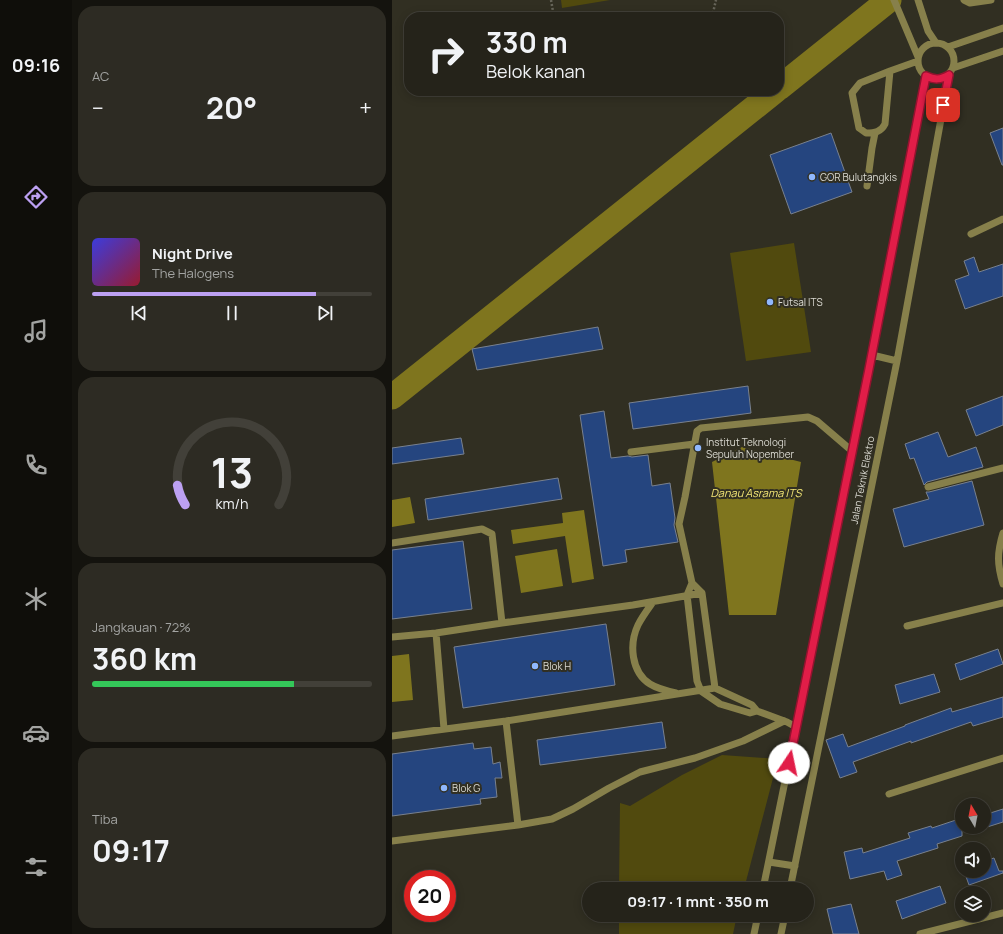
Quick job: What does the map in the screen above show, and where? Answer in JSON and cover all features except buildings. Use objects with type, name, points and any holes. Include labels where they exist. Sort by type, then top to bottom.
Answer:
[{"type":"lane","points":[[890,71],[885,124],[882,129],[875,133],[866,133],[860,128],[852,93],[860,83],[918,59],[924,48],[929,44],[936,43],[948,47],[953,53],[955,60],[949,75],[942,79],[934,79],[926,76],[919,68],[918,59],[894,0]]},
{"type":"lane","points":[[918,0],[928,31],[936,43]]},
{"type":"lane","points":[[964,0],[970,3],[991,0]]},
{"type":"lane","points":[[948,47],[1003,28]]},
{"type":"lane","points":[[953,68],[1003,51]]},
{"type":"lane","name":"Jalan Teknik Elektro","points":[[792,882],[896,361],[949,75]]},
{"type":"lane","name":"Jalan Teknik Elektro","points":[[765,882],[872,355],[926,76]]},
{"type":"lane","points":[[867,186],[875,133]]},
{"type":"lane","points":[[971,234],[1003,219]]},
{"type":"lane","points":[[872,355],[896,361]]},
{"type":"lane","points":[[715,688],[702,593],[692,583],[679,524],[696,431],[701,428],[808,417],[817,421],[852,451]]},
{"type":"lane","points":[[631,452],[694,444]]},
{"type":"lane","points":[[928,487],[1003,468]]},
{"type":"lane","points":[[392,543],[482,529],[492,534],[502,623]]},
{"type":"lane","points":[[1003,533],[998,551],[1000,575],[1003,584]]},
{"type":"lane","points":[[692,583],[687,595],[697,681],[700,691],[720,704],[750,712],[757,711],[786,722],[796,724]]},
{"type":"lane","points":[[392,637],[436,633],[653,602],[702,593]]},
{"type":"lane","points":[[653,602],[638,625],[633,639],[633,654],[637,671],[649,683],[663,690],[679,694]]},
{"type":"lane","points":[[907,626],[1003,603]]},
{"type":"lane","points":[[436,633],[444,730]]},
{"type":"lane","points":[[392,736],[506,721],[715,688],[752,705],[757,711]]},
{"type":"lane","points":[[506,721],[518,825]]},
{"type":"lane","points":[[392,840],[518,825],[552,819],[640,772],[695,758],[744,741],[786,722]]},
{"type":"lane","points":[[889,794],[1003,758]]},
{"type":"lane","points":[[769,862],[795,866]]},
{"type":"lane","points":[[920,934],[1003,913]]},
{"type":"lane","points":[[754,934],[757,922]]},
{"type":"lane","points":[[781,934],[784,922]]},
{"type":"path","points":[[551,0],[553,12]]},
{"type":"path","points":[[713,12],[716,0]]},
{"type":"shaded area","points":[[561,0],[610,0],[562,8]]},
{"type":"shaded area","name":"Futsal ITS","points":[[794,243],[811,352],[746,361],[730,253]]},
{"type":"shaded area","points":[[722,755],[778,759],[746,882],[619,882],[620,803],[630,806],[682,775]]},
{"type":"shaded area","points":[[619,922],[736,922],[733,934],[619,934]]},
{"type":"water","name":"Danau Asrama ITS","points":[[742,447],[801,462],[776,615],[729,615],[712,462]]},
{"type":"water","points":[[410,497],[415,523],[392,527],[392,500]]},
{"type":"water","points":[[584,510],[594,579],[572,583],[565,536],[513,544],[511,530],[563,523],[562,513]]},
{"type":"water","points":[[557,549],[563,586],[521,593],[515,556]]},
{"type":"water","points":[[409,654],[413,700],[392,702],[392,656]]},
{"type":"waterway","points":[[784,84],[889,0]]},
{"type":"waterway","points":[[392,397],[769,96]]},
{"type":"place","name":"GOR Bulutangkis","points":[[812,177]]},
{"type":"place","name":"Futsal ITS","points":[[770,302]]},
{"type":"place","name":"Institut Teknologi Sepuluh Nopember","points":[[698,448]]},
{"type":"place","name":"Blok H","points":[[535,666]]},
{"type":"place","name":"Blok G","points":[[444,788]]},
{"type":"route","points":[[789,763],[796,722],[869,369],[926,76],[934,79],[942,79],[949,75],[943,105]]}]
